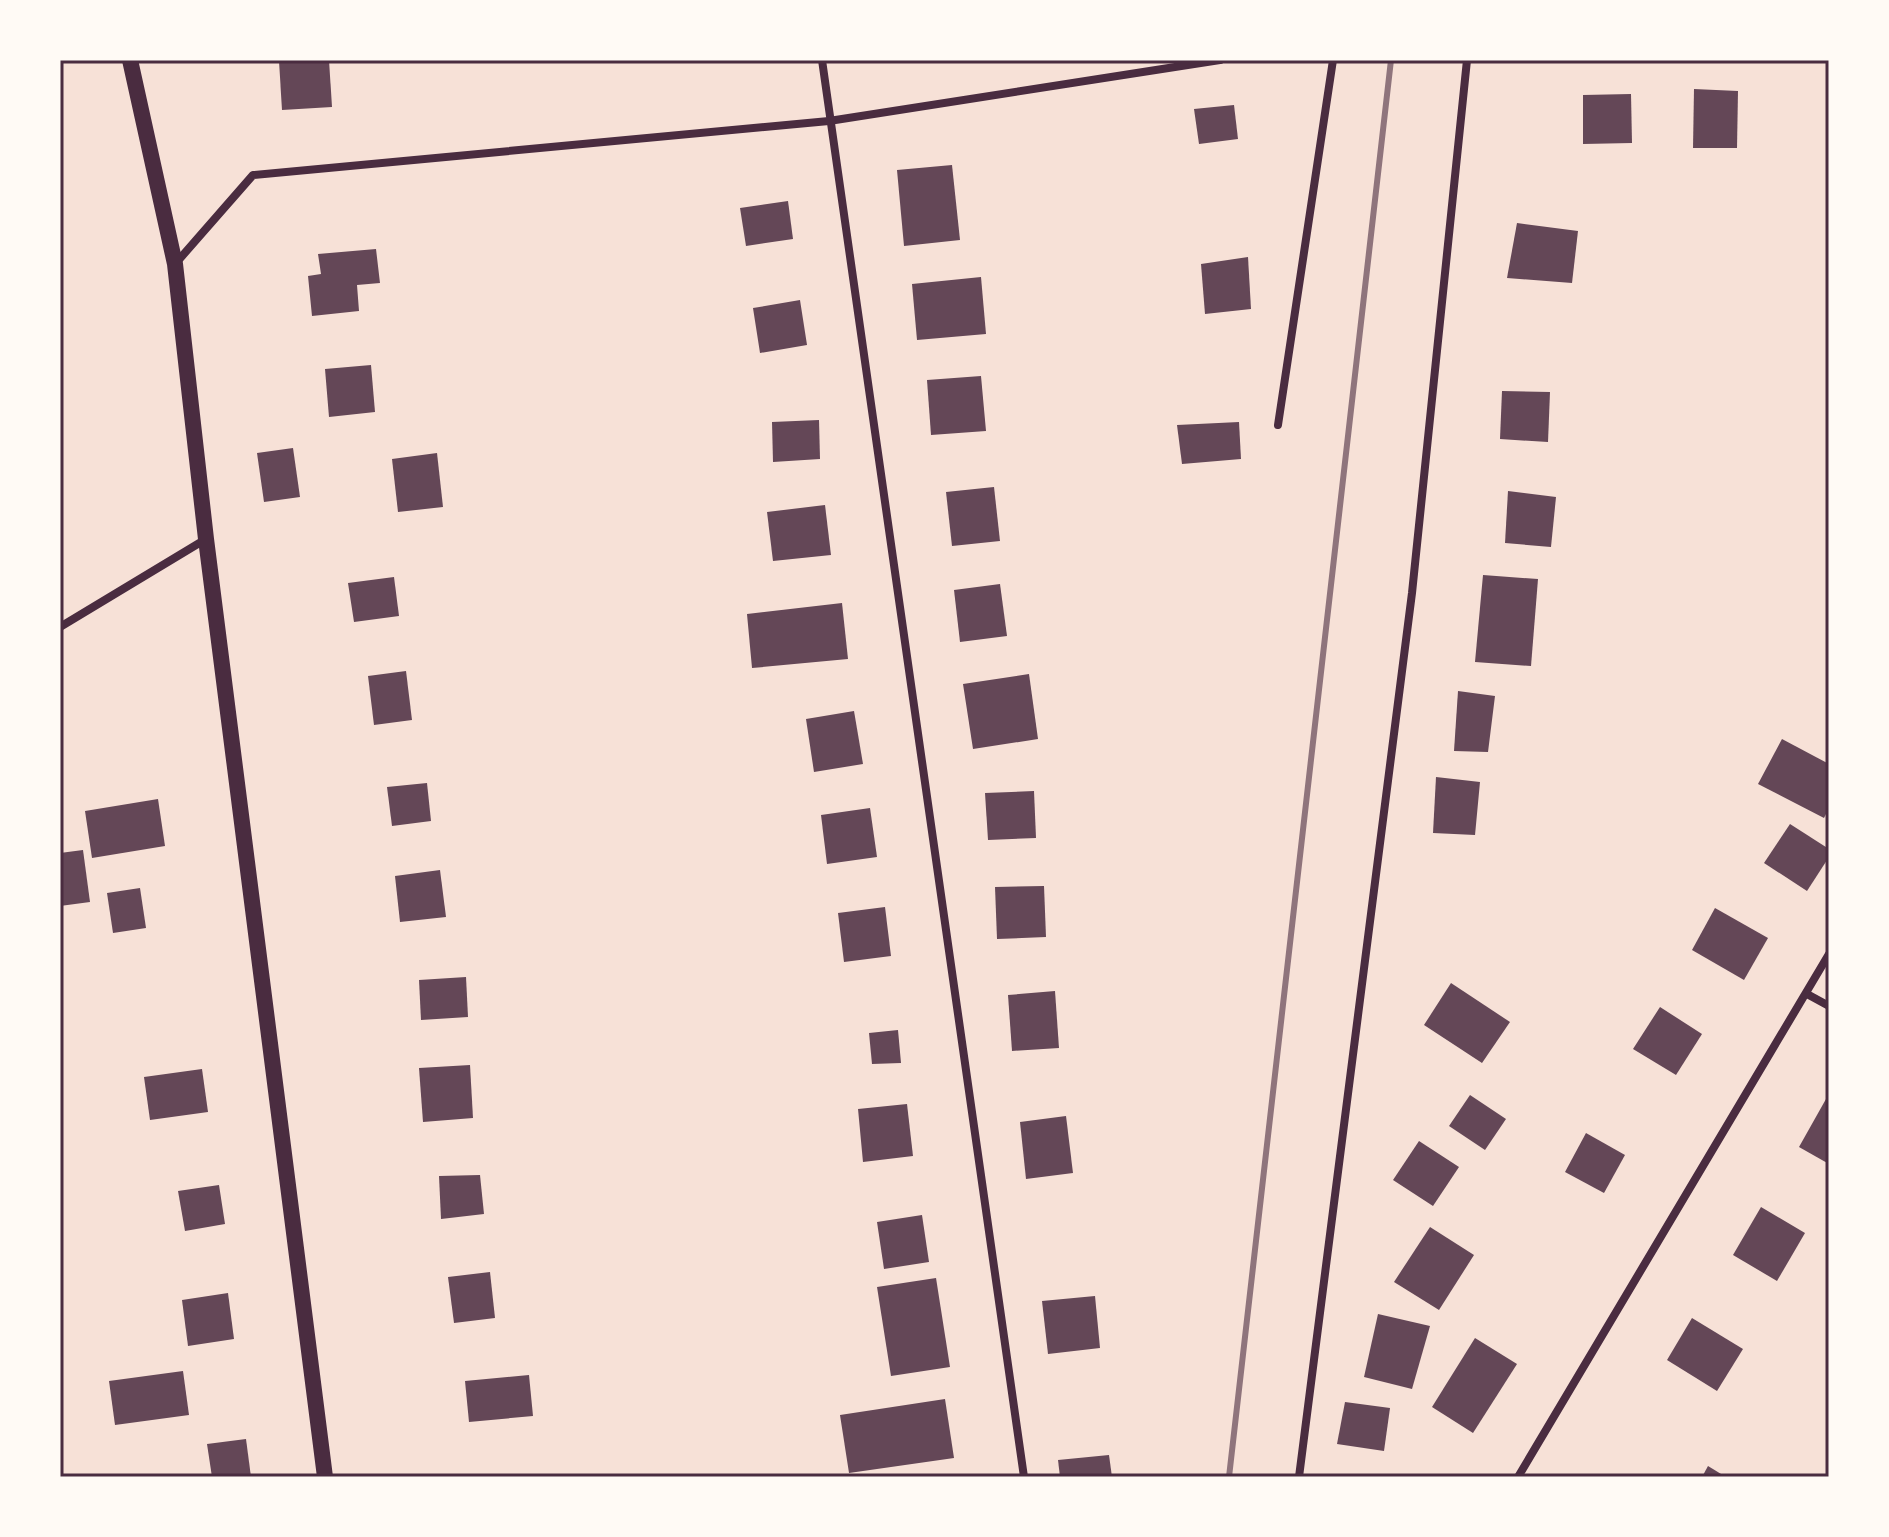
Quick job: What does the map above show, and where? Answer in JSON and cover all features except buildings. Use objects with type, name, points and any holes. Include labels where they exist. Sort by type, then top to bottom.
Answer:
[{"type":"main road","points":[[130,60],[175,264],[206,539],[325,1477]]},
{"type":"street","points":[[822,60],[1024,1477]]},
{"type":"street","points":[[175,264],[253,175],[829,121],[1220,60]]},
{"type":"street","points":[[1278,425],[1333,60]]},
{"type":"street","points":[[1299,1477],[1410,609],[1467,60]]},
{"type":"street","points":[[60,627],[206,539]]},
{"type":"street","points":[[1518,1477],[1829,954]]},
{"type":"street","points":[[1807,994],[1829,1006]]},
{"type":"railway","points":[[1229,1477],[1391,60]]}]
